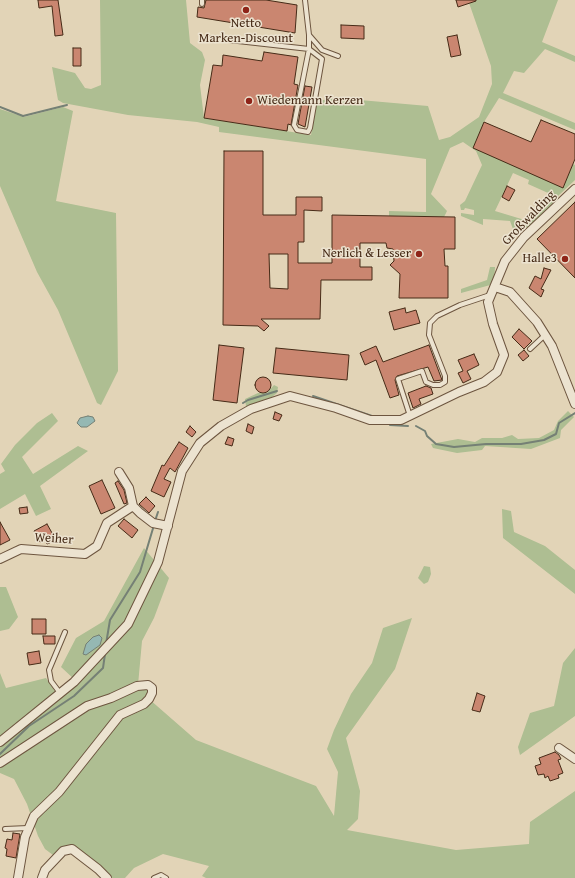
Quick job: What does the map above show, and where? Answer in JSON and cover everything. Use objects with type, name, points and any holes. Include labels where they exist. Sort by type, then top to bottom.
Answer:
[{"type":"street","name":"Großwalding","points":[[160,524],[182,471],[200,443],[215,431],[251,409],[290,396],[336,408],[370,420],[401,420],[484,382],[497,372],[504,355],[493,324],[488,302],[505,261],[524,237],[575,189]]},
{"type":"street","points":[[494,290],[510,292],[537,322],[552,346],[575,404]]},
{"type":"street","points":[[0,742],[74,682],[128,624],[158,562],[160,524],[133,506],[128,488],[119,472]]},
{"type":"street","name":"Weiher","points":[[0,559],[21,549],[85,554],[97,546],[107,523],[133,506]]},
{"type":"street","points":[[0,763],[11,757],[30,741],[87,706],[111,698],[137,686],[148,686],[152,688],[152,693],[144,704],[120,716],[59,792],[34,816],[29,828],[18,878]]},
{"type":"street","points":[[560,748],[575,759]]},
{"type":"street","points":[[42,878],[45,870],[63,851],[72,849],[107,878]]},
{"type":"lane","points":[[210,38],[309,49],[322,59],[310,128],[308,132],[296,130],[294,125],[309,49],[305,0]]},
{"type":"lane","points":[[309,35],[322,50],[338,56]]},
{"type":"lane","points":[[410,416],[398,379],[422,371],[426,382],[433,385],[440,385],[444,382],[445,376],[429,335],[430,323],[437,316],[494,290]]},
{"type":"lane","points":[[530,349],[545,335]]},
{"type":"lane","points":[[60,693],[51,681],[50,670],[65,632]]},
{"type":"lane","points":[[5,829],[29,828]]},
{"type":"lane","points":[[154,878],[161,875],[166,878]]},
{"type":"green space","points":[[100,0],[186,0],[190,43],[202,52],[205,60],[200,85],[204,118],[311,135],[317,101],[337,98],[428,106],[439,140],[450,137],[479,117],[492,84],[491,66],[468,0],[558,0],[542,42],[575,56],[575,62],[545,49],[524,73],[514,71],[503,93],[575,123],[575,130],[499,98],[484,122],[563,187],[573,164],[575,165],[575,180],[557,197],[528,184],[529,180],[513,173],[495,211],[528,221],[551,199],[554,202],[529,227],[513,229],[510,221],[483,219],[483,225],[461,216],[461,213],[474,215],[474,210],[465,208],[464,210],[461,210],[460,205],[465,201],[482,165],[476,151],[463,142],[450,148],[431,194],[447,211],[444,217],[389,216],[389,211],[426,212],[426,159],[219,132],[219,127],[197,122],[128,115],[63,103],[58,100],[52,67],[75,73],[85,88],[91,89],[101,85]]},
{"type":"green space","points":[[63,107],[73,111],[56,201],[116,213],[118,371],[101,405],[97,403],[58,310],[37,272],[0,186],[0,109],[24,117]]},
{"type":"green space","points":[[490,267],[495,267],[494,284],[461,293],[461,289],[487,280]]},
{"type":"green space","points":[[274,385],[278,387],[277,393],[272,397],[258,402],[253,406],[246,406],[245,399],[258,393],[267,393]]},
{"type":"green space","points":[[568,411],[574,417],[561,430],[560,438],[531,449],[485,446],[482,450],[457,453],[433,448],[431,444],[458,439],[475,442],[482,438],[502,438],[512,435],[518,439],[539,438],[554,430],[558,421]]},
{"type":"green space","points":[[52,413],[58,421],[22,457],[33,474],[78,446],[88,451],[40,486],[51,509],[36,516],[25,494],[0,509],[0,474],[5,471],[1,464],[15,445],[37,423]]},
{"type":"green space","points":[[502,509],[511,511],[514,532],[545,546],[575,570],[575,594],[503,538]]},
{"type":"green space","points":[[144,548],[169,578],[154,618],[142,641],[138,685],[148,685],[149,699],[196,740],[316,786],[334,816],[338,772],[327,749],[334,730],[351,694],[372,663],[383,628],[412,618],[395,669],[346,738],[360,791],[358,819],[347,830],[456,850],[529,844],[530,822],[575,791],[575,878],[206,878],[202,876],[209,866],[163,854],[134,868],[125,878],[107,878],[80,853],[63,850],[53,855],[45,849],[38,836],[27,804],[14,779],[0,773],[0,673],[6,688],[46,678],[57,694],[75,680],[61,667],[76,638],[104,621]]},
{"type":"green space","points":[[424,566],[430,567],[431,574],[428,582],[424,584],[418,578]]},
{"type":"green space","points":[[0,587],[6,587],[18,617],[9,629],[0,631]]},
{"type":"green space","points":[[575,648],[575,716],[520,755],[518,747],[530,713],[554,706],[563,663]]},
{"type":"water","points":[[88,416],[93,417],[95,421],[87,427],[81,427],[77,423],[80,418]]},
{"type":"water","points":[[99,635],[102,638],[100,645],[86,655],[83,654],[86,644],[93,637]]},
{"type":"building","points":[[38,0],[58,0],[63,35],[55,36],[52,6],[39,8]]},
{"type":"building","points":[[206,0],[266,0],[297,5],[295,33],[197,17],[198,7],[204,8]]},
{"type":"building","points":[[456,0],[476,0],[476,1],[458,7]]},
{"type":"building","points":[[341,25],[364,26],[364,39],[341,38]]},
{"type":"building","points":[[457,35],[461,55],[451,57],[447,37]]},
{"type":"building","points":[[73,48],[81,48],[81,66],[73,66]]},
{"type":"building","name":"Wiedemann Kerzen","points":[[264,52],[298,57],[294,84],[298,85],[291,125],[288,124],[287,131],[204,118],[213,65],[222,66],[223,55],[262,61]]},
{"type":"building","points":[[305,86],[312,87],[305,127],[298,124]]},
{"type":"building","points":[[541,120],[575,134],[575,159],[563,188],[473,148],[484,122],[531,142]]},
{"type":"building","points":[[224,151],[263,151],[263,215],[296,215],[296,197],[322,197],[322,211],[304,210],[304,242],[298,242],[298,263],[332,263],[332,215],[455,217],[455,249],[444,249],[445,266],[448,266],[448,298],[399,298],[400,274],[390,265],[394,261],[393,249],[387,248],[386,243],[360,243],[360,267],[372,267],[372,280],[321,280],[320,319],[261,319],[269,326],[264,331],[258,326],[223,325]],"holes":[[[269,254],[288,254],[288,289],[270,288]]]},
{"type":"building","points":[[507,186],[515,190],[509,201],[502,197]]},
{"type":"building","name":"Halle3","points":[[575,202],[575,278],[537,239]]},
{"type":"building","points":[[544,268],[551,270],[541,289],[544,290],[541,297],[529,288],[535,276],[541,279]]},
{"type":"building","points":[[405,308],[406,313],[416,310],[420,323],[394,330],[389,312]]},
{"type":"building","points":[[519,329],[532,341],[524,349],[512,337]]},
{"type":"building","points":[[219,345],[244,348],[237,403],[213,400]]},
{"type":"building","points":[[429,345],[442,380],[434,381],[428,367],[397,376],[395,380],[399,395],[390,398],[376,360],[365,365],[360,353],[376,346],[383,362]]},
{"type":"building","points":[[276,348],[349,355],[347,380],[273,373]]},
{"type":"building","points":[[524,350],[529,356],[523,361],[518,355]]},
{"type":"building","points":[[474,354],[479,365],[467,371],[471,379],[463,383],[458,373],[463,371],[458,360]]},
{"type":"building","points":[[260,377],[266,377],[271,382],[269,391],[266,393],[260,393],[255,388],[255,382]]},
{"type":"building","points":[[426,386],[431,388],[433,394],[419,399],[421,404],[413,408],[408,393]]},
{"type":"building","points":[[275,412],[282,415],[279,421],[273,419]]},
{"type":"building","points":[[248,424],[254,427],[252,434],[246,431]]},
{"type":"building","points":[[190,426],[196,432],[192,437],[186,432]]},
{"type":"building","points":[[228,437],[234,439],[232,446],[225,444]]},
{"type":"building","points":[[179,442],[188,448],[175,472],[170,468],[164,479],[171,482],[164,497],[151,491],[162,465],[164,466]]},
{"type":"building","points":[[102,480],[115,508],[101,514],[89,486]]},
{"type":"building","points":[[118,481],[124,490],[127,503],[124,504],[115,483]]},
{"type":"building","points":[[146,497],[155,506],[149,513],[139,504]]},
{"type":"building","points":[[27,507],[28,513],[20,514],[19,508]]},
{"type":"building","points":[[124,519],[138,530],[132,538],[118,526]]},
{"type":"building","points":[[0,522],[10,540],[0,545]]},
{"type":"building","points":[[47,524],[56,540],[47,544],[45,539],[40,542],[34,531]]},
{"type":"building","points":[[32,619],[46,619],[46,634],[32,634]]},
{"type":"building","points":[[43,636],[55,636],[55,644],[44,644]]},
{"type":"building","points":[[39,651],[41,663],[29,665],[27,653]]},
{"type":"building","points":[[477,693],[485,696],[480,712],[472,710]]},
{"type":"building","points":[[555,752],[561,759],[558,760],[563,773],[558,775],[559,778],[550,781],[548,776],[545,778],[544,774],[538,775],[535,766],[541,764],[539,758]]},
{"type":"building","points":[[13,833],[20,834],[16,858],[6,856],[7,849],[5,848],[7,839],[12,840]]},
{"type":"waterway","points":[[0,107],[23,116],[67,105]]},
{"type":"waterway","points":[[243,403],[277,391]]},
{"type":"waterway","points":[[313,396],[372,416]]},
{"type":"waterway","points":[[416,426],[425,431],[427,436],[436,444],[454,447],[486,444],[521,444],[544,440],[556,434],[559,423],[575,413]]},
{"type":"waterway","points":[[390,425],[408,426]]},
{"type":"waterway","points":[[155,521],[158,512]]},
{"type":"waterway","points":[[106,644],[110,620],[140,572],[154,525]]},
{"type":"waterway","points":[[0,754],[29,726],[74,696],[103,668],[105,654]]},
{"type":"place","name":"Netto Marken-Discount","points":[[246,10]]},
{"type":"place","name":"Wiedemann Kerzen","points":[[249,101]]},
{"type":"place","name":"Nerlich & Lesser","points":[[419,254]]},
{"type":"place","name":"Halle3","points":[[565,259]]}]
